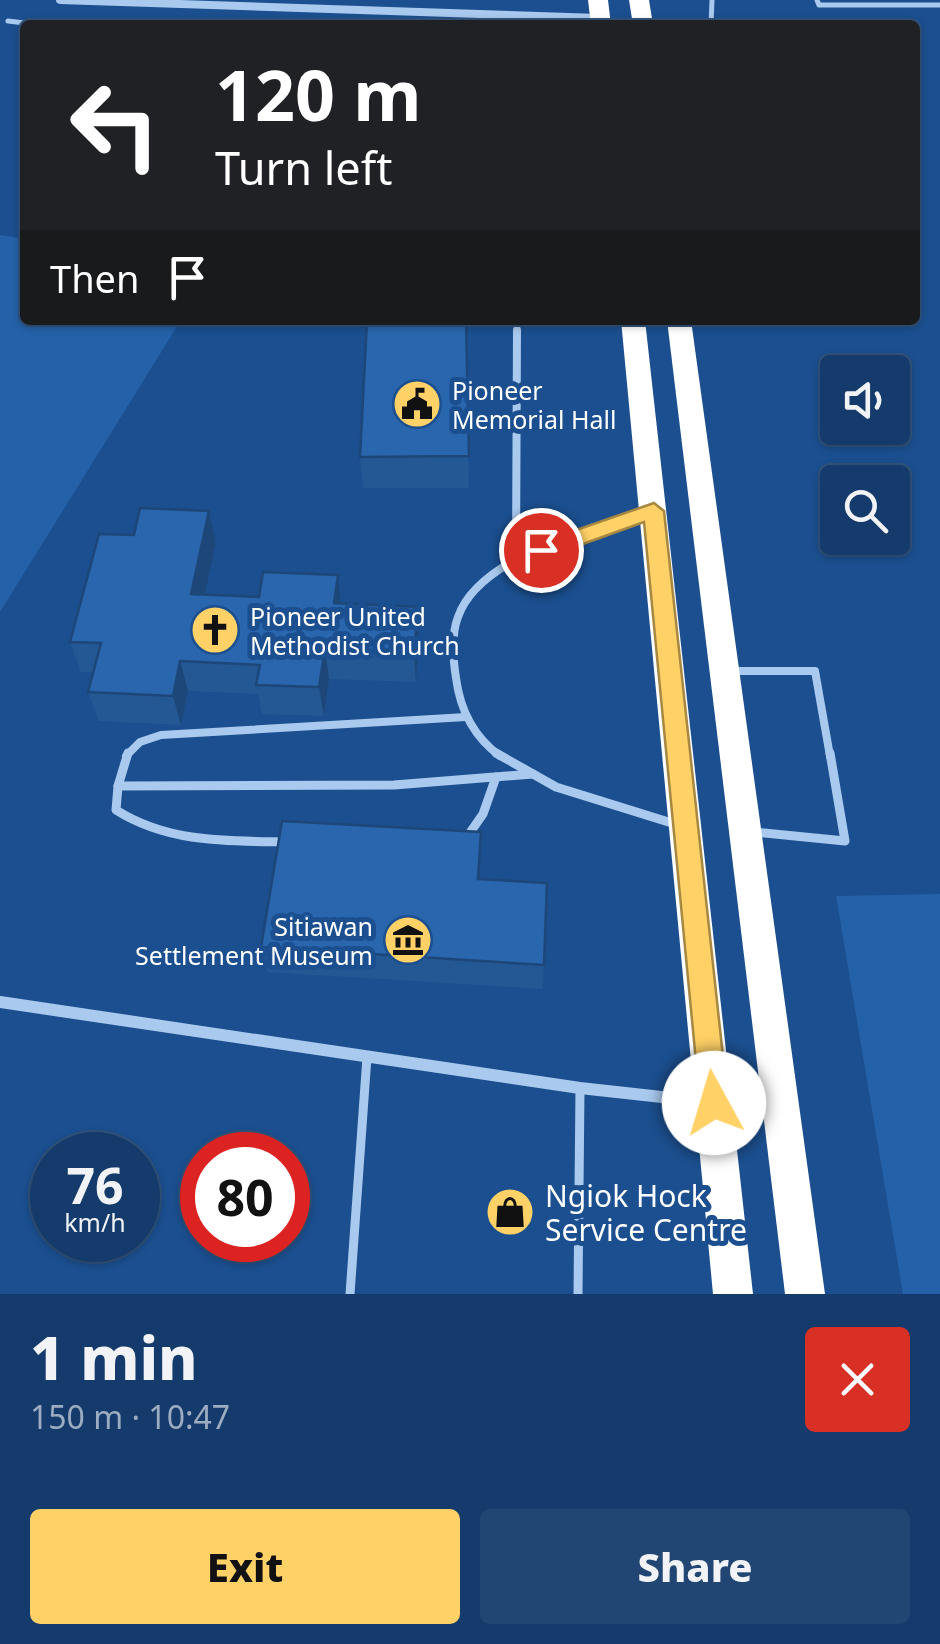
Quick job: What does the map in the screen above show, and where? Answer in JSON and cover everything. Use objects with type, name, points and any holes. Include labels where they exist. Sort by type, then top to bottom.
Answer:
[{"type":"highway","points":[[634,325],[672,670],[684,826],[733,1294]]},
{"type":"highway","points":[[681,325],[805,1294]]},
{"type":"highway","points":[[672,670],[723,671]]},
{"type":"street","points":[[60,0],[600,14]]},
{"type":"street","points":[[0,1002],[580,1088],[782,1110]]},
{"type":"lane","points":[[818,0],[819,5],[940,5]]},
{"type":"lane","points":[[8,21],[20,22]]},
{"type":"lane","points":[[516,560],[517,325]]},
{"type":"lane","points":[[654,511],[516,560],[478,584],[459,611],[454,636],[456,680],[466,717],[490,749],[533,774],[684,826]]},
{"type":"lane","points":[[723,671],[816,671],[845,841],[744,831]]},
{"type":"lane","points":[[302,842],[171,834],[136,824],[116,810],[118,786],[130,748],[137,740],[161,735],[466,717]]},
{"type":"lane","points":[[118,786],[394,785],[533,774]]},
{"type":"lane","points":[[454,847],[483,814],[496,777]]},
{"type":"lane","points":[[350,1294],[367,1057]]},
{"type":"lane","points":[[578,1294],[580,1088]]},
{"type":"shaded area","points":[[0,235],[20,238],[20,325],[178,325],[0,612]]},
{"type":"shaded area","points":[[940,894],[940,1294],[903,1294],[836,896]]},
{"type":"building","name":"Pioneer Memorial Hall","points":[[367,325],[466,325],[469,456],[360,457]]},
{"type":"building","name":"Pioneer United Methodist Church","points":[[140,508],[209,511],[191,594],[259,597],[263,572],[338,575],[334,603],[418,607],[414,653],[325,649],[319,687],[256,685],[260,665],[180,661],[173,696],[88,692],[101,643],[70,642],[99,534],[134,535]]},
{"type":"building","name":"Sitiawan Settlement Museum","points":[[282,821],[481,832],[478,879],[547,883],[544,965],[261,947]]},
{"type":"place","name":"Pioneer Memorial Hall","points":[[417,404]]},
{"type":"place","name":"Pioneer United Methodist Church","points":[[215,630]]},
{"type":"place","name":"Sitiawan Settlement Museum","points":[[408,940]]},
{"type":"place","name":"Ngiok Hock Service Centre","points":[[510,1212]]},
{"type":"route","points":[[541,550],[654,511],[714,1103]]}]
